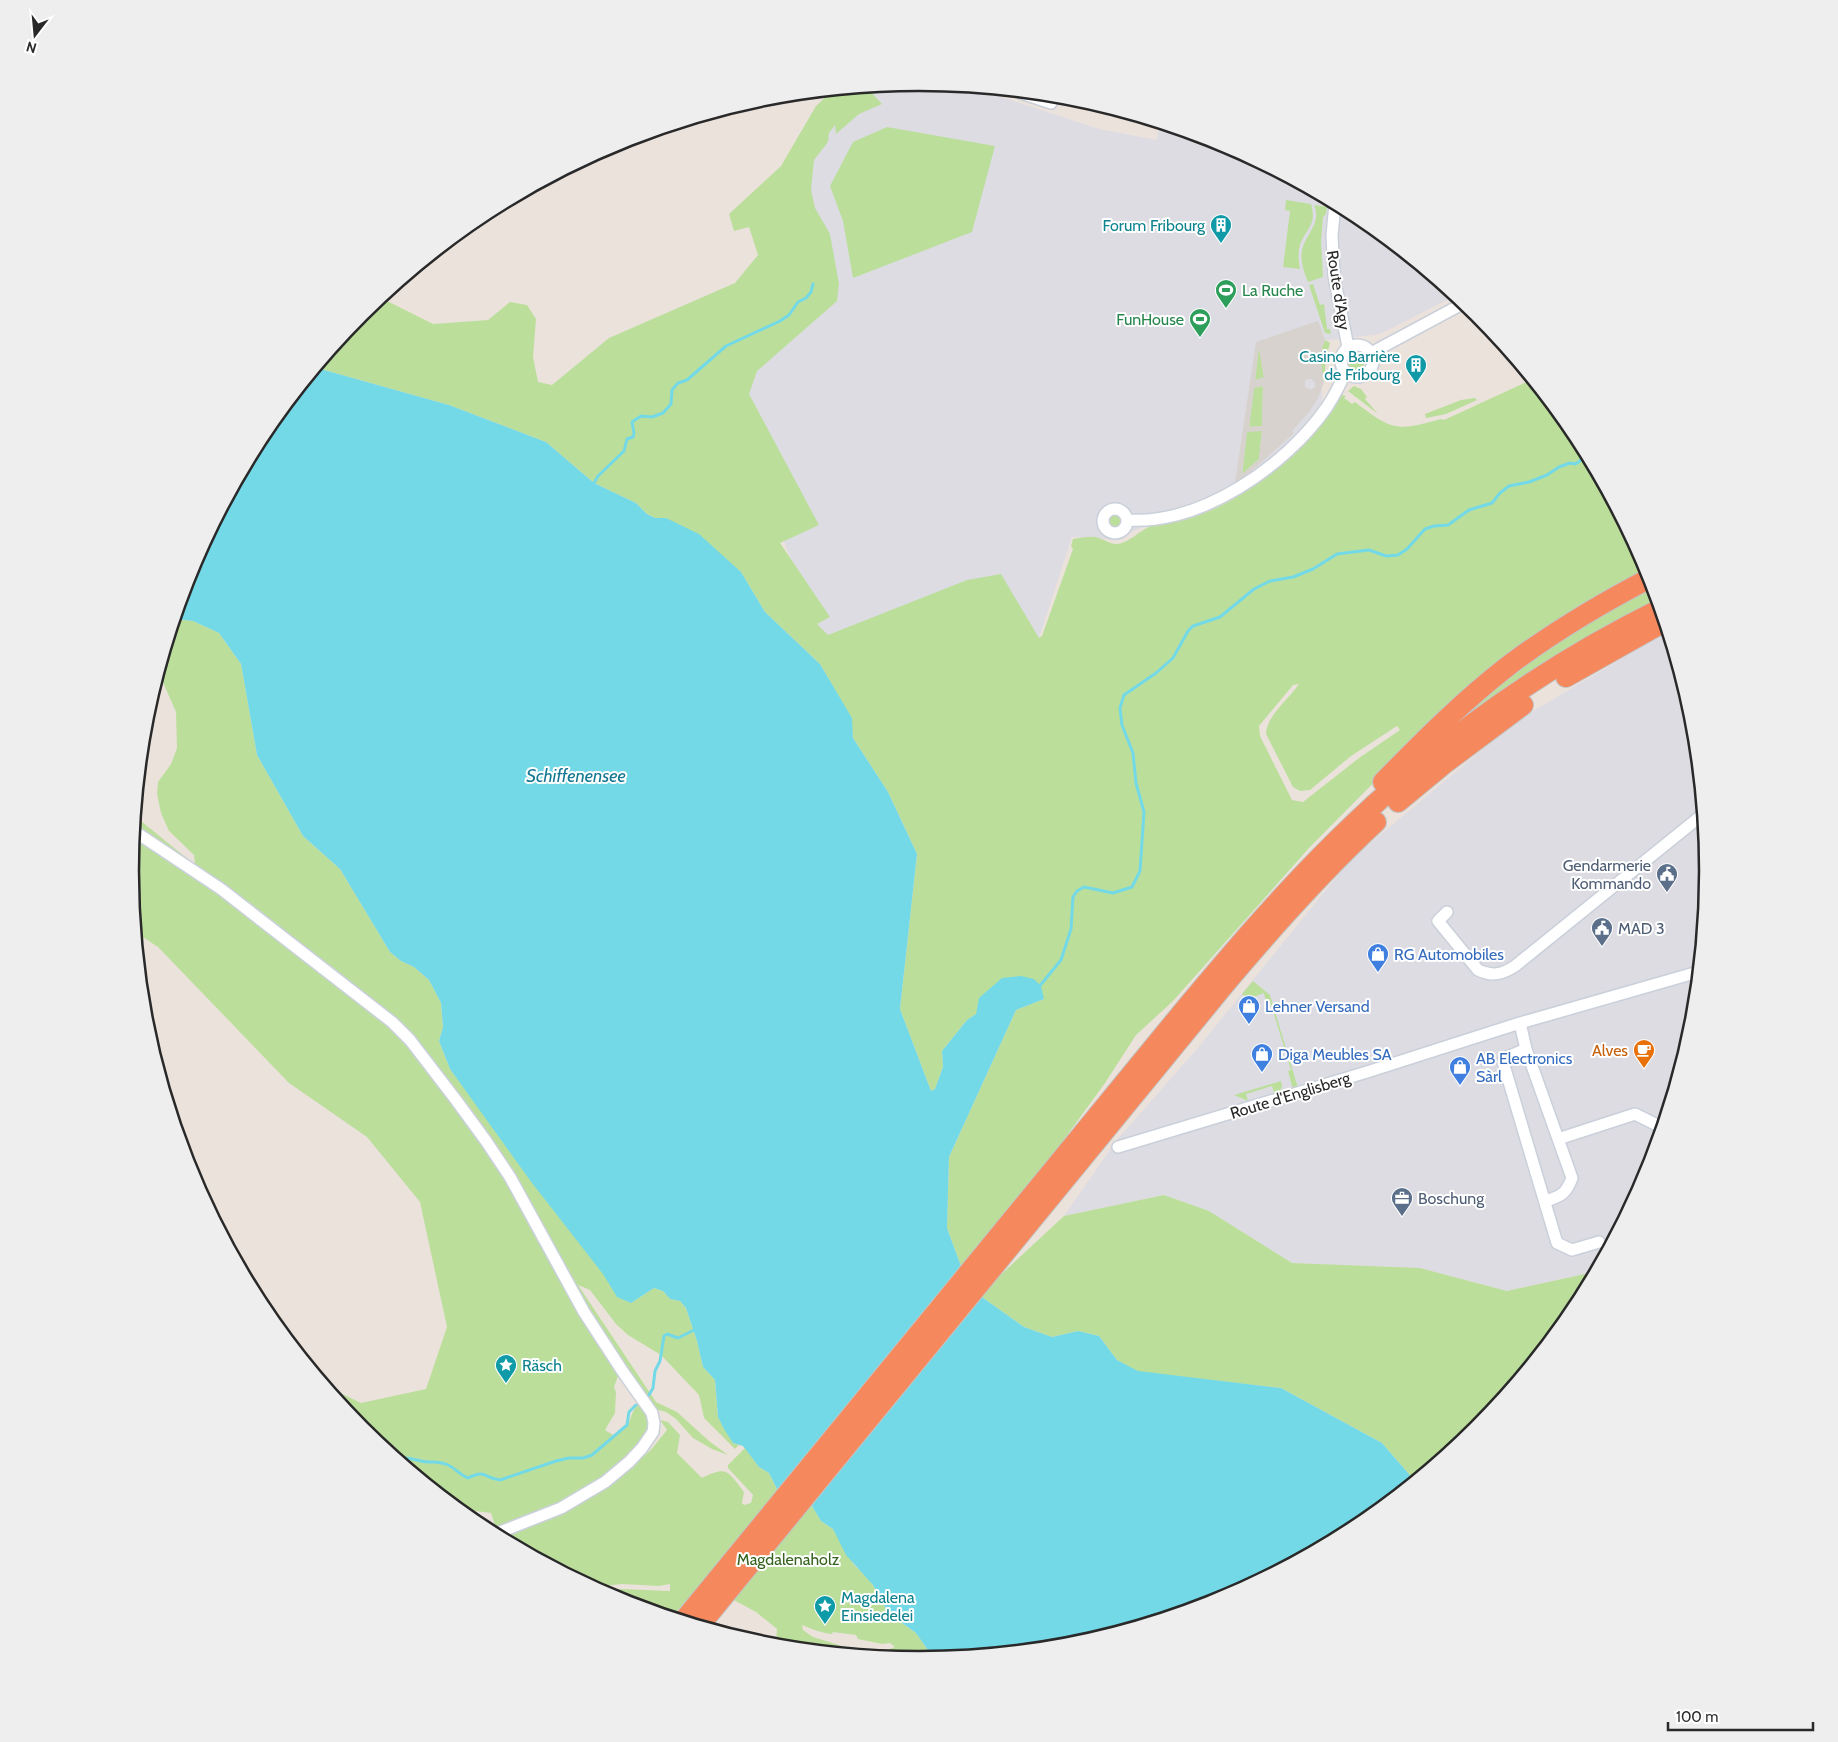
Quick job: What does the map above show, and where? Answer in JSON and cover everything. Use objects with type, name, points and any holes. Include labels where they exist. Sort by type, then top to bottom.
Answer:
[{"type":"highway","points":[[689,1616],[716,1593],[997,1249],[1196,995],[1353,812],[1457,709],[1490,681],[1532,649],[1606,601],[1642,582]]},
{"type":"highway","points":[[1279,900],[1356,821],[1415,769],[1456,737],[1512,696],[1564,662],[1654,612]]},
{"type":"highway","points":[[997,1249],[1259,943],[1323,873],[1366,831],[1444,764],[1507,717],[1579,669],[1658,625]]},
{"type":"highway","points":[[702,1620],[716,1593]]},
{"type":"street","name":"Route d'Agy","points":[[1334,212],[1332,235],[1333,262],[1336,289],[1343,314],[1348,347]]},
{"type":"street","points":[[1371,353],[1456,307]]},
{"type":"street","points":[[1362,345],[1371,353],[1373,362],[1371,370],[1367,374],[1357,378],[1345,373],[1340,362],[1344,350],[1348,347],[1362,345]]},
{"type":"street","points":[[1128,520],[1144,521],[1183,514],[1235,491],[1290,448],[1307,431],[1326,407],[1345,373]]},
{"type":"street","points":[[1447,912],[1438,921],[1478,970],[1487,974],[1502,973],[1515,966],[1697,819]]},
{"type":"street","points":[[140,835],[221,890],[392,1022],[410,1040],[486,1140],[510,1177],[584,1312],[652,1413],[654,1423],[653,1432],[649,1440],[629,1462],[605,1482],[561,1508],[504,1530]]},
{"type":"street","name":"Route d'Englisberg","points":[[1118,1147],[1368,1072],[1520,1023],[1692,974]]},
{"type":"street","points":[[1520,1023],[1526,1049],[1572,1178],[1568,1190],[1558,1197],[1546,1201]]},
{"type":"street","points":[[1526,1049],[1505,1058],[1503,1062],[1557,1243],[1572,1250],[1600,1242]]},
{"type":"street","points":[[1558,1139],[1635,1114],[1656,1125]]},
{"type":"shaded area","points":[[919,91],[997,96],[1099,129],[1157,140],[1159,129],[1217,151],[1264,172],[1309,196],[1394,252],[1448,299],[1380,334],[1321,341],[1322,402],[1289,446],[1232,490],[1115,539],[1072,537],[1039,638],[822,640],[729,399],[802,154],[857,94],[868,93]]},
{"type":"shaded area","points":[[1318,321],[1325,340],[1322,347],[1324,354],[1321,362],[1324,382],[1318,398],[1310,411],[1292,431],[1294,433],[1237,484],[1235,482],[1256,342]],"holes":[[[1259,348],[1264,377],[1255,380]],[[1312,379],[1315,387],[1311,390],[1305,387],[1305,381]],[[1263,386],[1262,426],[1249,427],[1254,388]],[[1262,431],[1259,459],[1242,474],[1247,432]]]},
{"type":"shaded area","points":[[1662,635],[1684,719],[1692,769],[1697,820],[1699,871],[1692,973],[1684,1023],[1672,1073],[1657,1122],[1618,1216],[1586,1274],[1507,1291],[1420,1268],[1292,1263],[1209,1211],[1164,1195],[1064,1216],[1116,1141],[1197,1049],[1351,859],[1518,720]]},
{"type":"green space","points":[[872,93],[882,104],[859,114],[836,134],[835,125],[829,133],[828,142],[814,160],[811,190],[815,208],[830,234],[839,284],[837,301],[757,371],[749,394],[819,525],[780,543],[830,617],[817,624],[828,635],[967,580],[1001,574],[1039,638],[1042,636],[1073,549],[1071,546],[1073,539],[1096,537],[1111,543],[1122,543],[1149,527],[1176,522],[1202,514],[1240,495],[1259,483],[1308,441],[1342,395],[1346,396],[1344,398],[1352,404],[1355,402],[1386,423],[1403,427],[1444,420],[1526,382],[1567,438],[1594,481],[1618,526],[1652,606],[1478,709],[1409,747],[1309,848],[1173,1001],[1136,1035],[1105,1083],[1044,1167],[962,1269],[947,1228],[949,1157],[1016,1010],[1044,999],[976,1014],[967,1020],[942,1051],[943,1067],[935,1089],[931,1091],[900,1009],[917,854],[888,792],[853,738],[851,718],[820,664],[765,612],[741,572],[666,518],[655,518],[647,514],[636,503],[594,483],[546,442],[449,405],[322,370],[388,301],[433,324],[488,320],[510,302],[527,305],[536,319],[533,357],[538,382],[552,385],[609,338],[735,283],[758,255],[749,227],[734,231],[729,214],[781,166],[816,106],[825,97]],"holes":[[[1299,684],[1274,714],[1267,727],[1266,734],[1293,787],[1300,791],[1310,790],[1351,756],[1397,726],[1400,730],[1359,758],[1303,802],[1292,800],[1260,736],[1259,726],[1293,685]]]},
{"type":"green space","points":[[887,127],[995,146],[972,232],[853,278],[843,221],[830,186],[853,142]]},
{"type":"green space","points":[[1286,200],[1311,204],[1313,212],[1313,218],[1299,249],[1300,269],[1283,267],[1290,211],[1285,210]]},
{"type":"green space","points":[[1314,205],[1327,207],[1326,214],[1323,217],[1321,242],[1323,277],[1308,282],[1303,266],[1302,250],[1315,223],[1316,212]]},
{"type":"green space","points":[[1313,284],[1320,305],[1324,304],[1327,329],[1330,329],[1331,334],[1325,333],[1309,285]]},
{"type":"green space","points":[[1325,340],[1330,343],[1326,357],[1324,382],[1321,375],[1321,362],[1324,354],[1322,347]]},
{"type":"green space","points":[[1259,346],[1264,378],[1255,380]]},
{"type":"green space","points":[[1356,352],[1362,355],[1365,361],[1362,367],[1356,370],[1350,367],[1347,361],[1350,355]]},
{"type":"green space","points":[[1263,386],[1262,426],[1249,427],[1254,388]]},
{"type":"green space","points":[[1354,386],[1361,389],[1367,397],[1365,399],[1378,414],[1348,391]]},
{"type":"green space","points":[[1475,398],[1477,400],[1446,414],[1426,418],[1425,414],[1461,400]]},
{"type":"green space","points":[[1247,431],[1262,431],[1259,459],[1242,475]]},
{"type":"green space","points":[[1115,513],[1123,521],[1115,529],[1107,521]]},
{"type":"green space","points":[[181,620],[193,621],[219,633],[241,664],[257,755],[303,836],[340,869],[390,952],[401,961],[414,967],[429,980],[441,1003],[443,1027],[439,1041],[450,1069],[604,1274],[617,1296],[631,1303],[654,1288],[663,1291],[670,1299],[680,1301],[686,1308],[703,1367],[715,1380],[718,1417],[733,1443],[739,1445],[735,1449],[704,1418],[699,1395],[661,1355],[628,1335],[616,1324],[590,1290],[578,1285],[656,1402],[677,1412],[709,1441],[728,1455],[712,1449],[693,1438],[676,1419],[666,1412],[655,1409],[589,1313],[523,1192],[394,1019],[195,864],[194,855],[169,831],[161,813],[157,794],[158,782],[171,764],[177,748],[176,712],[163,682]]},
{"type":"green space","points":[[141,821],[189,860],[188,862],[141,831]]},
{"type":"green space","points":[[140,840],[185,872],[217,892],[406,1040],[483,1142],[512,1188],[619,1373],[614,1387],[616,1392],[615,1413],[605,1430],[613,1435],[625,1429],[633,1412],[640,1403],[647,1413],[649,1424],[642,1443],[602,1479],[558,1506],[501,1528],[495,1525],[491,1513],[474,1511],[444,1490],[368,1422],[341,1393],[361,1403],[426,1389],[447,1327],[420,1202],[367,1137],[289,1083],[158,947],[142,937],[139,871]]},
{"type":"green space","points":[[1253,981],[1270,995],[1298,1088],[1295,1089],[1292,1086],[1288,1071],[1291,1070],[1270,1001],[1266,1002],[1264,993],[1248,999],[1242,994]]},
{"type":"green space","points":[[1281,1081],[1280,1092],[1274,1093],[1272,1086],[1246,1094],[1248,1101],[1234,1095]]},
{"type":"green space","points":[[1164,1195],[1209,1211],[1292,1263],[1420,1268],[1507,1291],[1586,1274],[1538,1346],[1505,1385],[1470,1422],[1411,1476],[1382,1443],[1281,1388],[1138,1372],[1117,1360],[1099,1336],[1078,1331],[1052,1337],[1024,1327],[979,1295],[1064,1216]]},
{"type":"green space","name":"Magdalenaholz","points":[[660,1420],[668,1422],[680,1435],[677,1453],[702,1478],[722,1471],[730,1475],[744,1492],[742,1503],[744,1505],[751,1503],[753,1495],[728,1468],[728,1465],[745,1448],[759,1467],[769,1473],[777,1489],[812,1506],[821,1521],[833,1529],[854,1565],[873,1585],[885,1607],[898,1620],[916,1633],[929,1651],[888,1650],[895,1647],[890,1643],[882,1644],[858,1639],[856,1635],[817,1631],[802,1625],[803,1630],[813,1637],[844,1647],[776,1638],[777,1629],[756,1612],[732,1599],[697,1589],[676,1612],[617,1589],[670,1591],[670,1584],[659,1586],[622,1584],[609,1585],[574,1570],[507,1532],[603,1488],[650,1451],[667,1430]]},
{"type":"water","name":"Schiffenensee","points":[[322,370],[449,405],[546,442],[594,483],[636,503],[647,514],[655,518],[666,518],[699,534],[741,572],[765,612],[820,664],[852,718],[853,738],[888,792],[917,854],[900,1009],[931,1091],[935,1089],[943,1067],[942,1051],[967,1020],[976,1014],[979,998],[1002,978],[1021,976],[1034,979],[1041,986],[1044,999],[1016,1010],[949,1157],[947,1228],[962,1269],[979,1295],[1024,1327],[1052,1337],[1078,1331],[1099,1336],[1117,1360],[1138,1371],[1281,1388],[1382,1443],[1411,1476],[1352,1519],[1309,1546],[1264,1570],[1170,1609],[1121,1624],[1071,1636],[1021,1644],[928,1651],[916,1633],[898,1620],[885,1607],[873,1585],[846,1555],[833,1529],[821,1521],[812,1506],[783,1495],[777,1489],[769,1473],[759,1467],[743,1446],[733,1443],[718,1417],[715,1380],[703,1367],[686,1308],[680,1301],[670,1299],[663,1291],[654,1288],[631,1303],[617,1297],[603,1274],[532,1183],[450,1069],[439,1041],[443,1027],[441,1003],[429,980],[414,967],[401,961],[390,952],[340,869],[303,836],[257,755],[241,664],[219,633],[193,621],[181,620],[220,526],[244,481],[271,438],[300,396]]},
{"type":"waterway","points":[[594,483],[598,476],[624,451],[627,439],[633,437],[632,422],[641,416],[652,417],[663,413],[671,404],[672,390],[678,383],[687,380],[726,346],[789,315],[798,302],[806,298],[811,292],[813,284]]},
{"type":"waterway","points":[[1038,988],[1061,960],[1071,929],[1073,897],[1077,891],[1084,887],[1113,893],[1132,887],[1140,871],[1144,812],[1136,783],[1133,753],[1122,725],[1120,708],[1124,695],[1156,673],[1173,658],[1188,631],[1193,626],[1220,617],[1254,589],[1270,581],[1293,577],[1313,569],[1337,554],[1369,550],[1386,556],[1398,555],[1407,549],[1425,529],[1448,525],[1469,510],[1492,503],[1509,486],[1529,482],[1547,475],[1559,467],[1570,463],[1575,464],[1581,460]]},
{"type":"waterway","points":[[649,1395],[653,1388],[655,1371],[660,1361],[664,1336],[667,1334],[678,1338],[694,1330]]},
{"type":"waterway","points":[[406,1458],[445,1464],[468,1478],[482,1474],[500,1480],[556,1461],[592,1455],[627,1425],[629,1412],[636,1405]]},
{"type":"place","name":"Forum Fribourg","points":[[1221,244]]},
{"type":"place","name":"La Ruche","points":[[1226,309]]},
{"type":"place","name":"FunHouse","points":[[1200,338]]},
{"type":"place","name":"Casino Barrière de Fribourg","points":[[1416,384]]},
{"type":"place","name":"Gendarmerie Kommando","points":[[1667,893]]},
{"type":"place","name":"MAD 3","points":[[1602,947]]},
{"type":"place","name":"RG Automobiles","points":[[1378,973]]},
{"type":"place","name":"Lehner Versand","points":[[1249,1025]]},
{"type":"place","name":"Alves","points":[[1644,1069]]},
{"type":"place","name":"Diga Meubles SA","points":[[1262,1073]]},
{"type":"place","name":"AB Electronics Sàrl","points":[[1460,1086]]},
{"type":"place","name":"Boschung","points":[[1402,1217]]},
{"type":"place","name":"Räsch","points":[[506,1384]]},
{"type":"place","name":"Magdalena Einsiedelei","points":[[825,1625]]}]
